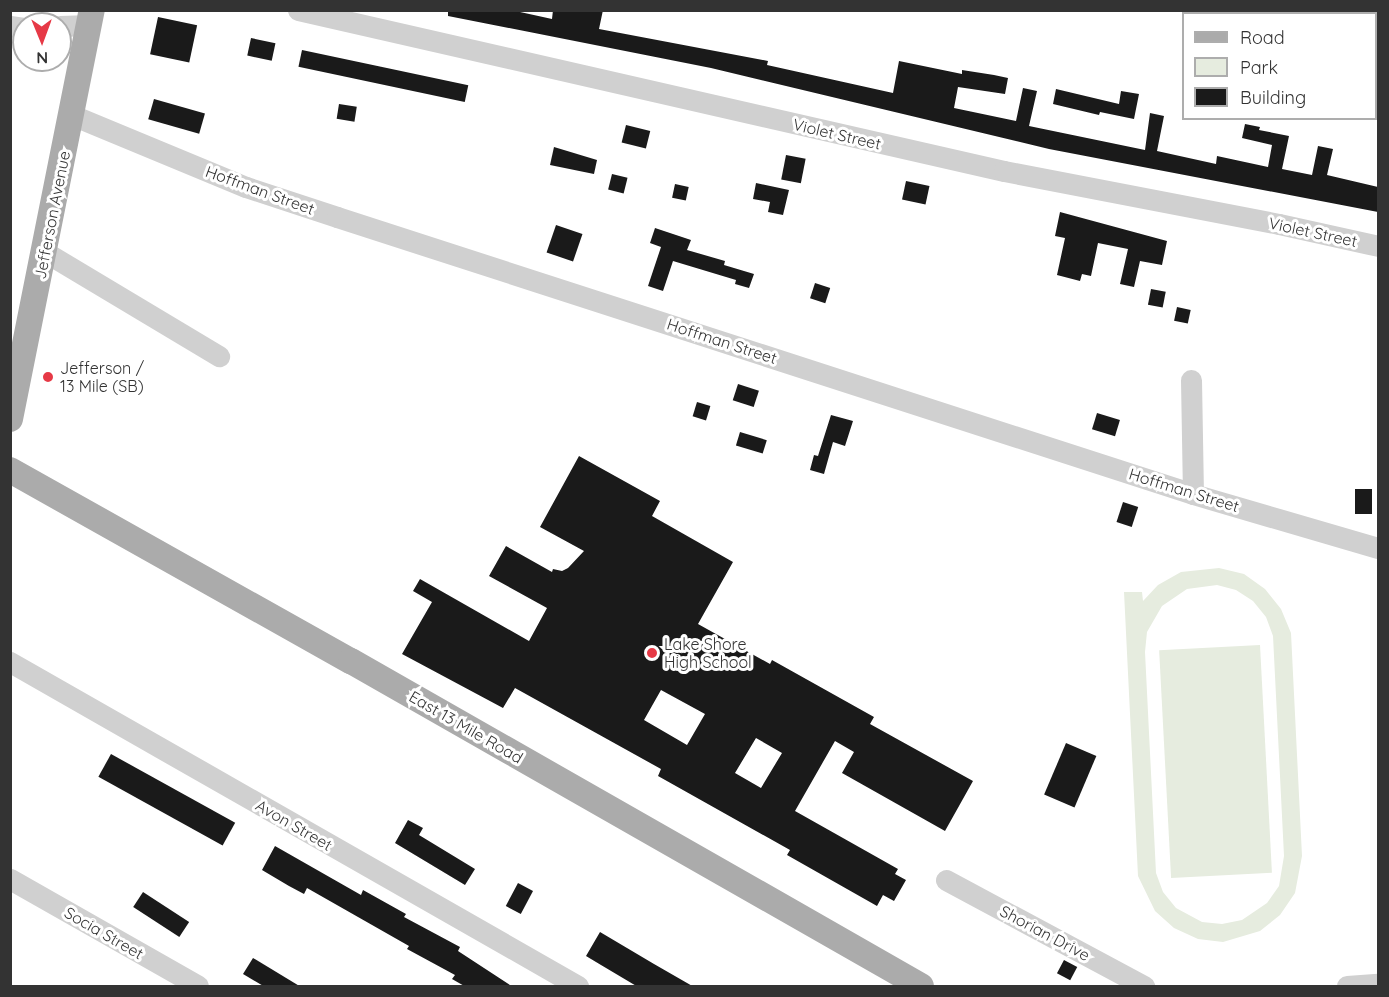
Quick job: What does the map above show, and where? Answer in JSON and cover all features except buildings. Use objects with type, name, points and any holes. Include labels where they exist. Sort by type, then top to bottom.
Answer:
[{"type":"main road","name":"Jefferson Avenue","points":[[10,419],[91,18]]},
{"type":"main road","name":"East 13 Mile Road","points":[[10,470],[362,667],[921,987]]},
{"type":"street","name":"Violet Street","points":[[298,10],[1004,171],[1280,224],[1378,246]]},
{"type":"street","points":[[72,23],[91,18]]},
{"type":"street","name":"Hoffman Street","points":[[72,115],[246,187],[1193,494],[1378,548]]},
{"type":"street","points":[[45,252],[219,356]]},
{"type":"street","points":[[1191,380],[1193,494]]},
{"type":"street","name":"Avon Street","points":[[10,662],[578,987]]},
{"type":"street","name":"Socia Street","points":[[10,879],[198,987]]},
{"type":"street","name":"Shorian Drive","points":[[946,880],[1144,987]]},
{"type":"street","points":[[1347,987],[1378,984]]},
{"type":"green space","points":[[1219,568],[1244,574],[1265,589],[1281,609],[1291,633],[1302,856],[1295,893],[1280,915],[1260,931],[1223,942],[1198,939],[1174,928],[1155,911],[1138,876],[1124,592],[1142,592],[1143,601],[1158,585],[1181,572]],"holes":[[[1217,585],[1236,590],[1253,601],[1266,617],[1273,636],[1284,856],[1279,886],[1267,903],[1242,920],[1222,924],[1202,922],[1176,908],[1163,892],[1156,873],[1145,652],[1147,632],[1162,606],[1187,589]]]},
{"type":"green space","points":[[1260,645],[1272,873],[1171,878],[1159,650]]},
{"type":"place","name":"Jefferson / 13 Mile (SB)","points":[[48,377]]},
{"type":"place","name":"Lake Shore High School","points":[[652,653]]}]
